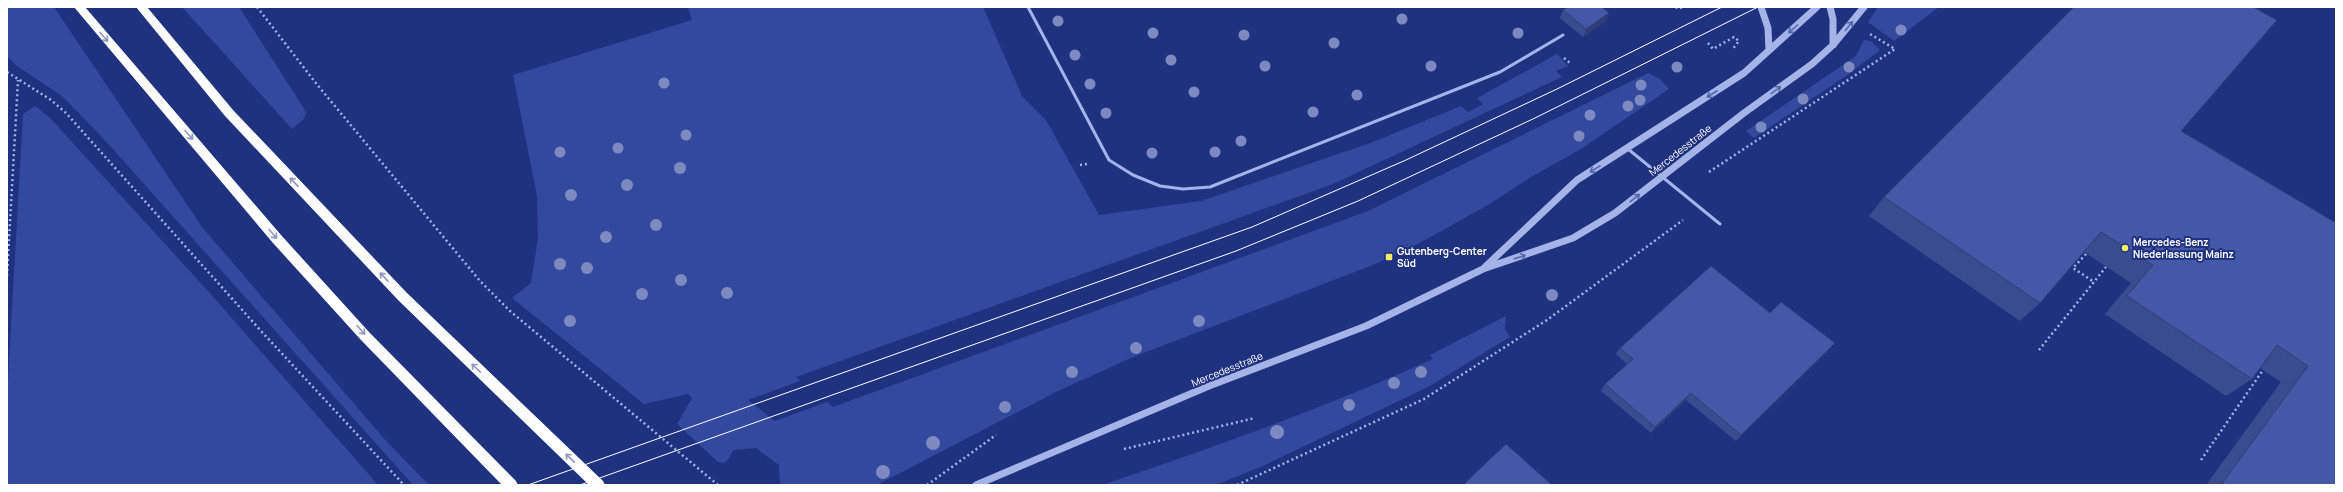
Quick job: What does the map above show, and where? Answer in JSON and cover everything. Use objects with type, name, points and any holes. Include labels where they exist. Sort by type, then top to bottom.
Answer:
[{"type":"highway","points":[[79,7],[277,239],[365,336],[511,485]]},
{"type":"highway","points":[[141,7],[229,113],[403,297],[598,485]]},
{"type":"street","points":[[1761,7],[1768,21],[1770,34],[1769,50]]},
{"type":"street","name":"Mercedesstraße","points":[[1483,269],[1542,210],[1577,180],[1628,149],[1744,73],[1817,7]]},
{"type":"street","points":[[1830,7],[1833,19],[1833,45]]},
{"type":"street","name":"Mercedesstraße","points":[[976,485],[1209,386],[1366,326],[1483,269],[1573,238],[1615,213],[1744,113],[1812,64],[1833,45],[1864,7]]},
{"type":"lane","points":[[1028,7],[1109,160],[1127,173],[1152,183],[1179,189],[1210,186],[1500,72],[1563,35]]},
{"type":"lane","points":[[1628,149],[1720,224]]},
{"type":"path","points":[[257,7],[315,82],[480,281],[510,311],[718,485]]},
{"type":"path","points":[[1676,7],[1678,9],[1683,7]]},
{"type":"path","points":[[1679,192],[1895,49],[1866,32]]},
{"type":"path","points":[[1708,43],[1713,48],[1734,37]]},
{"type":"path","points":[[7,72],[51,100],[66,113],[261,331],[404,485]]},
{"type":"path","points":[[7,276],[18,80]]},
{"type":"path","points":[[1237,485],[1424,399],[1547,320],[1700,208]]},
{"type":"path","points":[[2086,254],[2073,268],[2094,282]]},
{"type":"path","points":[[2039,350],[2106,267]]},
{"type":"path","points":[[2201,460],[2263,370]]},
{"type":"path","points":[[927,485],[996,435]]},
{"type":"shaded area","points":[[7,7],[54,7],[202,227],[387,442],[429,485],[413,485],[102,137],[62,96],[17,66],[7,56]]},
{"type":"shaded area","points":[[182,7],[239,7],[303,107],[306,113],[304,119],[292,129]]},
{"type":"shaded area","points":[[688,7],[983,7],[1022,96],[1046,120],[1099,215],[1201,201],[1373,142],[1461,106],[1468,112],[1483,104],[1477,98],[1557,54],[1568,66],[1556,71],[1562,77],[1333,184],[796,377],[800,381],[748,400],[775,421],[827,402],[833,407],[1368,211],[1648,73],[1660,79],[1669,89],[1581,149],[1531,177],[1488,205],[1416,245],[1373,265],[1133,357],[1058,391],[877,485],[780,485],[779,465],[756,448],[733,450],[729,458],[724,463],[718,462],[677,424],[692,398],[688,394],[644,404],[512,298],[531,283],[538,238],[537,196],[513,75],[692,20]]},
{"type":"shaded area","points":[[1878,7],[1939,7],[1894,41],[1868,22]]},
{"type":"shaded area","points":[[1864,40],[1871,41],[1880,50],[1846,76],[1754,138],[1746,131],[1856,56]]},
{"type":"shaded area","points":[[35,106],[50,118],[208,291],[378,485],[7,485],[7,397],[23,114]]},
{"type":"shaded area","points":[[1506,316],[1505,329],[1510,337],[1428,387],[1265,465],[1216,485],[1102,485],[1269,426],[1392,377],[1433,359],[1430,355]]},
{"type":"building","points":[[1568,7],[1602,7],[1609,13],[1586,29],[1563,10]]},
{"type":"building","name":"Mercedes-Benz Niederlassung Mainz","points":[[2074,7],[2253,7],[2277,20],[2181,131],[2336,223],[2336,485],[2221,485],[2308,366],[2277,345],[2252,379],[2127,296],[2153,265],[2101,232],[2040,303],[1884,197]]},
{"type":"building","points":[[1711,266],[1770,313],[1781,302],[1835,343],[1741,435],[1691,393],[1655,427],[1605,384],[1633,359],[1620,348]]},
{"type":"building","points":[[1506,444],[1552,485],[1467,485],[1465,483]]},
{"type":"tram line","points":[[528,485],[1252,227],[1406,160],[1557,89],[1722,7]]},
{"type":"tram line","points":[[580,485],[1236,251],[1358,201],[1535,118],[1758,7]]},
{"type":"place","name":"Mercedes-Benz Niederlassung Mainz","points":[[2125,248]]},
{"type":"place","name":"Gutenberg-Center Süd","points":[[1389,257]]}]
